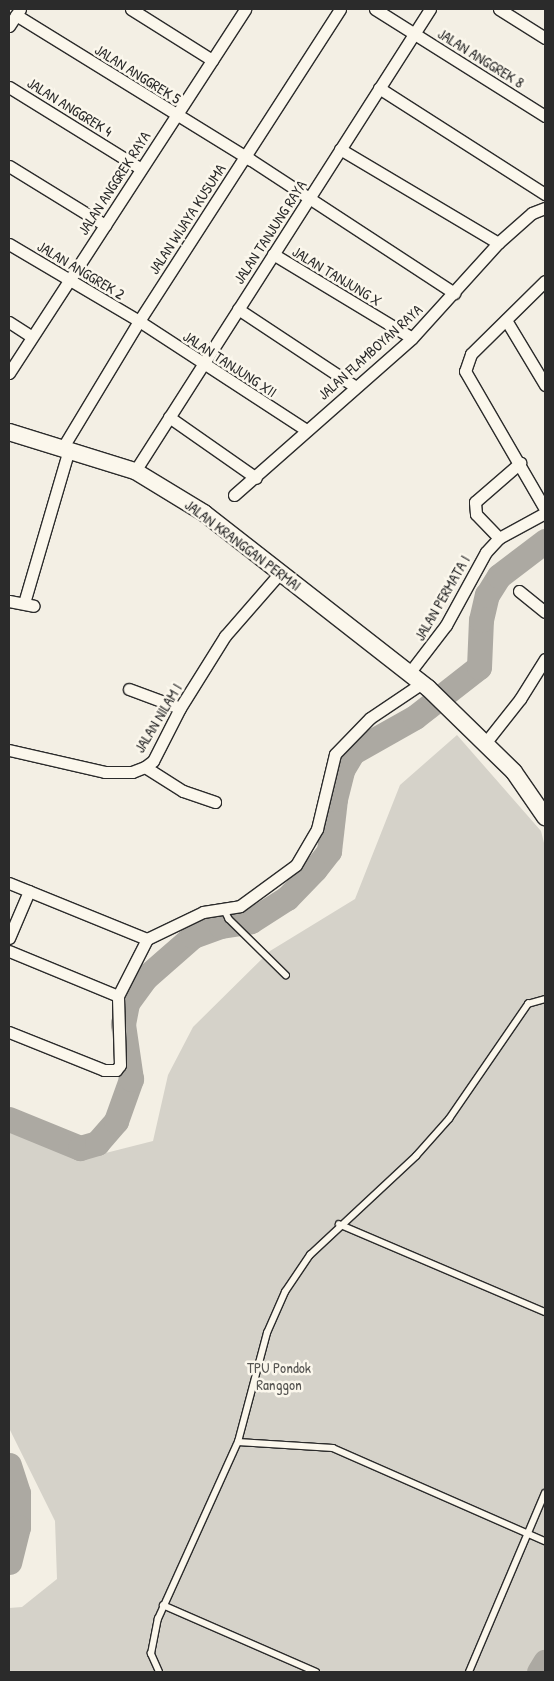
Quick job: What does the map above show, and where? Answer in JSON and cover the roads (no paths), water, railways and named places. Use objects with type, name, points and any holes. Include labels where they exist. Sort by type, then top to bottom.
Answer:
[{"type":"street","points":[[130,9],[212,60]]},
{"type":"street","name":"JALAN ANGGREK RAYA","points":[[9,373],[245,9]]},
{"type":"street","name":"JALAN WIJAYA KUSUMA","points":[[9,601],[29,605],[66,448],[139,321],[340,9]]},
{"type":"street","name":"JALAN ANGGREK 8","points":[[375,9],[545,116]]},
{"type":"street","name":"JALAN TANJUNG RAYA","points":[[135,471],[430,9]]},
{"type":"street","points":[[499,9],[545,38]]},
{"type":"street","points":[[9,26],[18,12]]},
{"type":"street","name":"JALAN ANGGREK 5","points":[[18,12],[176,115],[245,156],[454,293]]},
{"type":"street","name":"JALAN ANGGREK 4","points":[[9,87],[141,169]]},
{"type":"street","points":[[379,88],[545,194]]},
{"type":"street","points":[[340,148],[498,243]]},
{"type":"street","points":[[9,166],[105,225]]},
{"type":"street","name":"JALAN FLAMBOYAN RAYA","points":[[234,496],[256,478],[306,430],[412,338],[498,243],[532,214],[545,208]]},
{"type":"street","name":"JALAN ANGGREK 2","points":[[9,244],[68,281],[139,321]]},
{"type":"street","name":"JALAN TANJUNG X","points":[[273,254],[412,338]]},
{"type":"street","points":[[545,281],[471,354],[466,371],[520,462],[545,511]]},
{"type":"street","points":[[238,309],[356,387]]},
{"type":"street","points":[[506,320],[545,385]]},
{"type":"street","name":"JALAN TANJUNG XII","points":[[139,321],[202,365],[306,430]]},
{"type":"street","points":[[9,322],[32,337]]},
{"type":"street","points":[[170,417],[256,478]]},
{"type":"street","name":"JALAN KRANGGAN PERMAI","points":[[9,432],[66,448],[135,471],[204,513],[420,681],[486,742],[514,772],[545,817]]},
{"type":"street","points":[[499,538],[476,514],[475,502],[520,462]]},
{"type":"street","name":"JALAN PERMATA I","points":[[146,940],[202,912],[224,907],[240,906],[296,865],[317,829],[335,754],[370,718],[420,681],[472,573],[499,538],[545,511]]},
{"type":"street","name":"JALAN NILAM I","points":[[9,750],[105,772],[132,772],[145,767],[152,761],[180,708],[225,636],[280,573]]},
{"type":"street","points":[[519,591],[545,612]]},
{"type":"street","points":[[486,742],[540,679],[545,659]]},
{"type":"street","points":[[129,689],[180,708]]},
{"type":"street","points":[[145,767],[183,791],[214,802]]},
{"type":"street","points":[[9,883],[146,940],[118,996],[120,1065],[116,1070],[104,1070],[9,1032]]},
{"type":"street","points":[[9,938],[29,891]]},
{"type":"street","points":[[9,951],[118,996]]},
{"type":"lane","points":[[224,907],[229,919],[286,975]]},
{"type":"lane","points":[[159,1672],[151,1654],[163,1605],[238,1442],[267,1333],[285,1292],[310,1255],[339,1224],[416,1156],[449,1119],[528,1004],[545,999]]},
{"type":"lane","points":[[339,1224],[545,1312]]},
{"type":"lane","points":[[238,1442],[333,1448],[545,1541]]},
{"type":"lane","points":[[469,1672],[545,1493]]},
{"type":"lane","points":[[163,1605],[316,1672]]},
{"type":"waterway","points":[[9,1119],[80,1148],[97,1143],[116,1121],[131,1079],[123,1024],[127,1003],[145,978],[193,936],[221,926],[251,921],[287,898],[315,869],[329,851],[335,799],[342,770],[353,752],[415,717],[479,667],[481,620],[487,595],[499,576],[545,541]]},
{"type":"waterway","points":[[9,1465],[18,1493],[18,1527],[9,1562]]},
{"type":"waterway","points":[[539,1672],[545,1662]]},
{"type":"park label","name":"TPU Pondok Ranggon","points":[[279,1376]]}]
